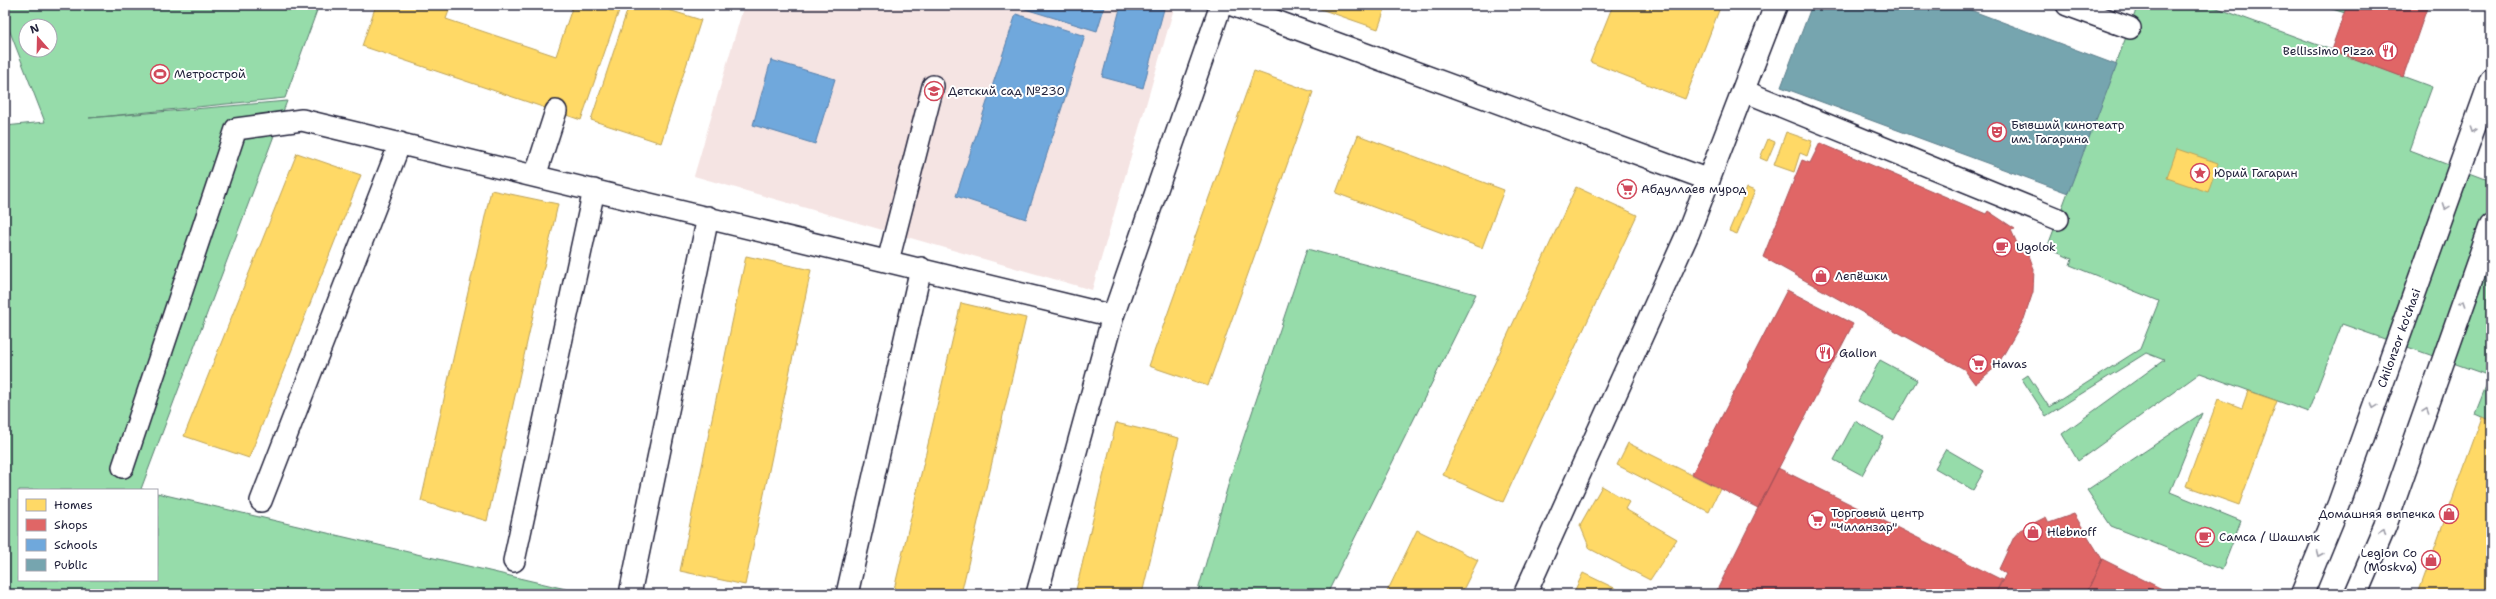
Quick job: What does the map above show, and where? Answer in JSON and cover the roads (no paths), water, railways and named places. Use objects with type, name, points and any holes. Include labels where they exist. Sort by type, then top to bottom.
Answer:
[{"type":"main road","points":[[1525,594],[1688,233],[1776,5]]},
{"type":"main road","name":"Chilonzor ko'chasi","points":[[2302,594],[2342,497],[2491,80]]},
{"type":"main road","points":[[2356,594],[2385,526],[2491,225]]},
{"type":"lane","points":[[1037,594],[1113,316],[1221,5]]},
{"type":"lane","points":[[1232,5],[1709,180]]},
{"type":"lane","points":[[2067,5],[2130,28]]},
{"type":"lane","points":[[888,261],[934,86]]},
{"type":"lane","points":[[1744,91],[2058,219]]},
{"type":"lane","points":[[535,176],[556,111]]},
{"type":"lane","points":[[123,467],[236,129],[302,120],[921,268],[1113,316]]},
{"type":"lane","points":[[262,502],[400,143]]},
{"type":"lane","points":[[514,561],[594,190]]},
{"type":"lane","points":[[631,589],[708,217]]},
{"type":"lane","points":[[846,594],[921,268]]},
{"type":"place","name":"Bellissimo Pizza","points":[[2388,51]]},
{"type":"place","name":"Метрострой","points":[[160,74]]},
{"type":"place","name":"Детский сад №230","points":[[934,91]]},
{"type":"place","name":"Бывший кинотеатр им. Гагарина","points":[[1997,132]]},
{"type":"place","name":"Юрий Гагарин","points":[[2200,173]]},
{"type":"place","name":"Абдуллаев мурод","points":[[1627,189]]},
{"type":"place","name":"Ugolok","points":[[2002,247]]},
{"type":"place","name":"Лепёшки","points":[[1821,276]]},
{"type":"place","name":"Galion","points":[[1825,353]]},
{"type":"place","name":"Havas","points":[[1978,364]]},
{"type":"place","name":"Домашняя выпечка","points":[[2449,514]]},
{"type":"place","name":"Торговый центр \"Чиланзар\"","points":[[1817,520]]},
{"type":"place","name":"Hlebnoff","points":[[2033,532]]},
{"type":"place","name":"Самса / Шашлык","points":[[2205,537]]},
{"type":"place","name":"Legion Co (Moskva)","points":[[2431,560]]}]
